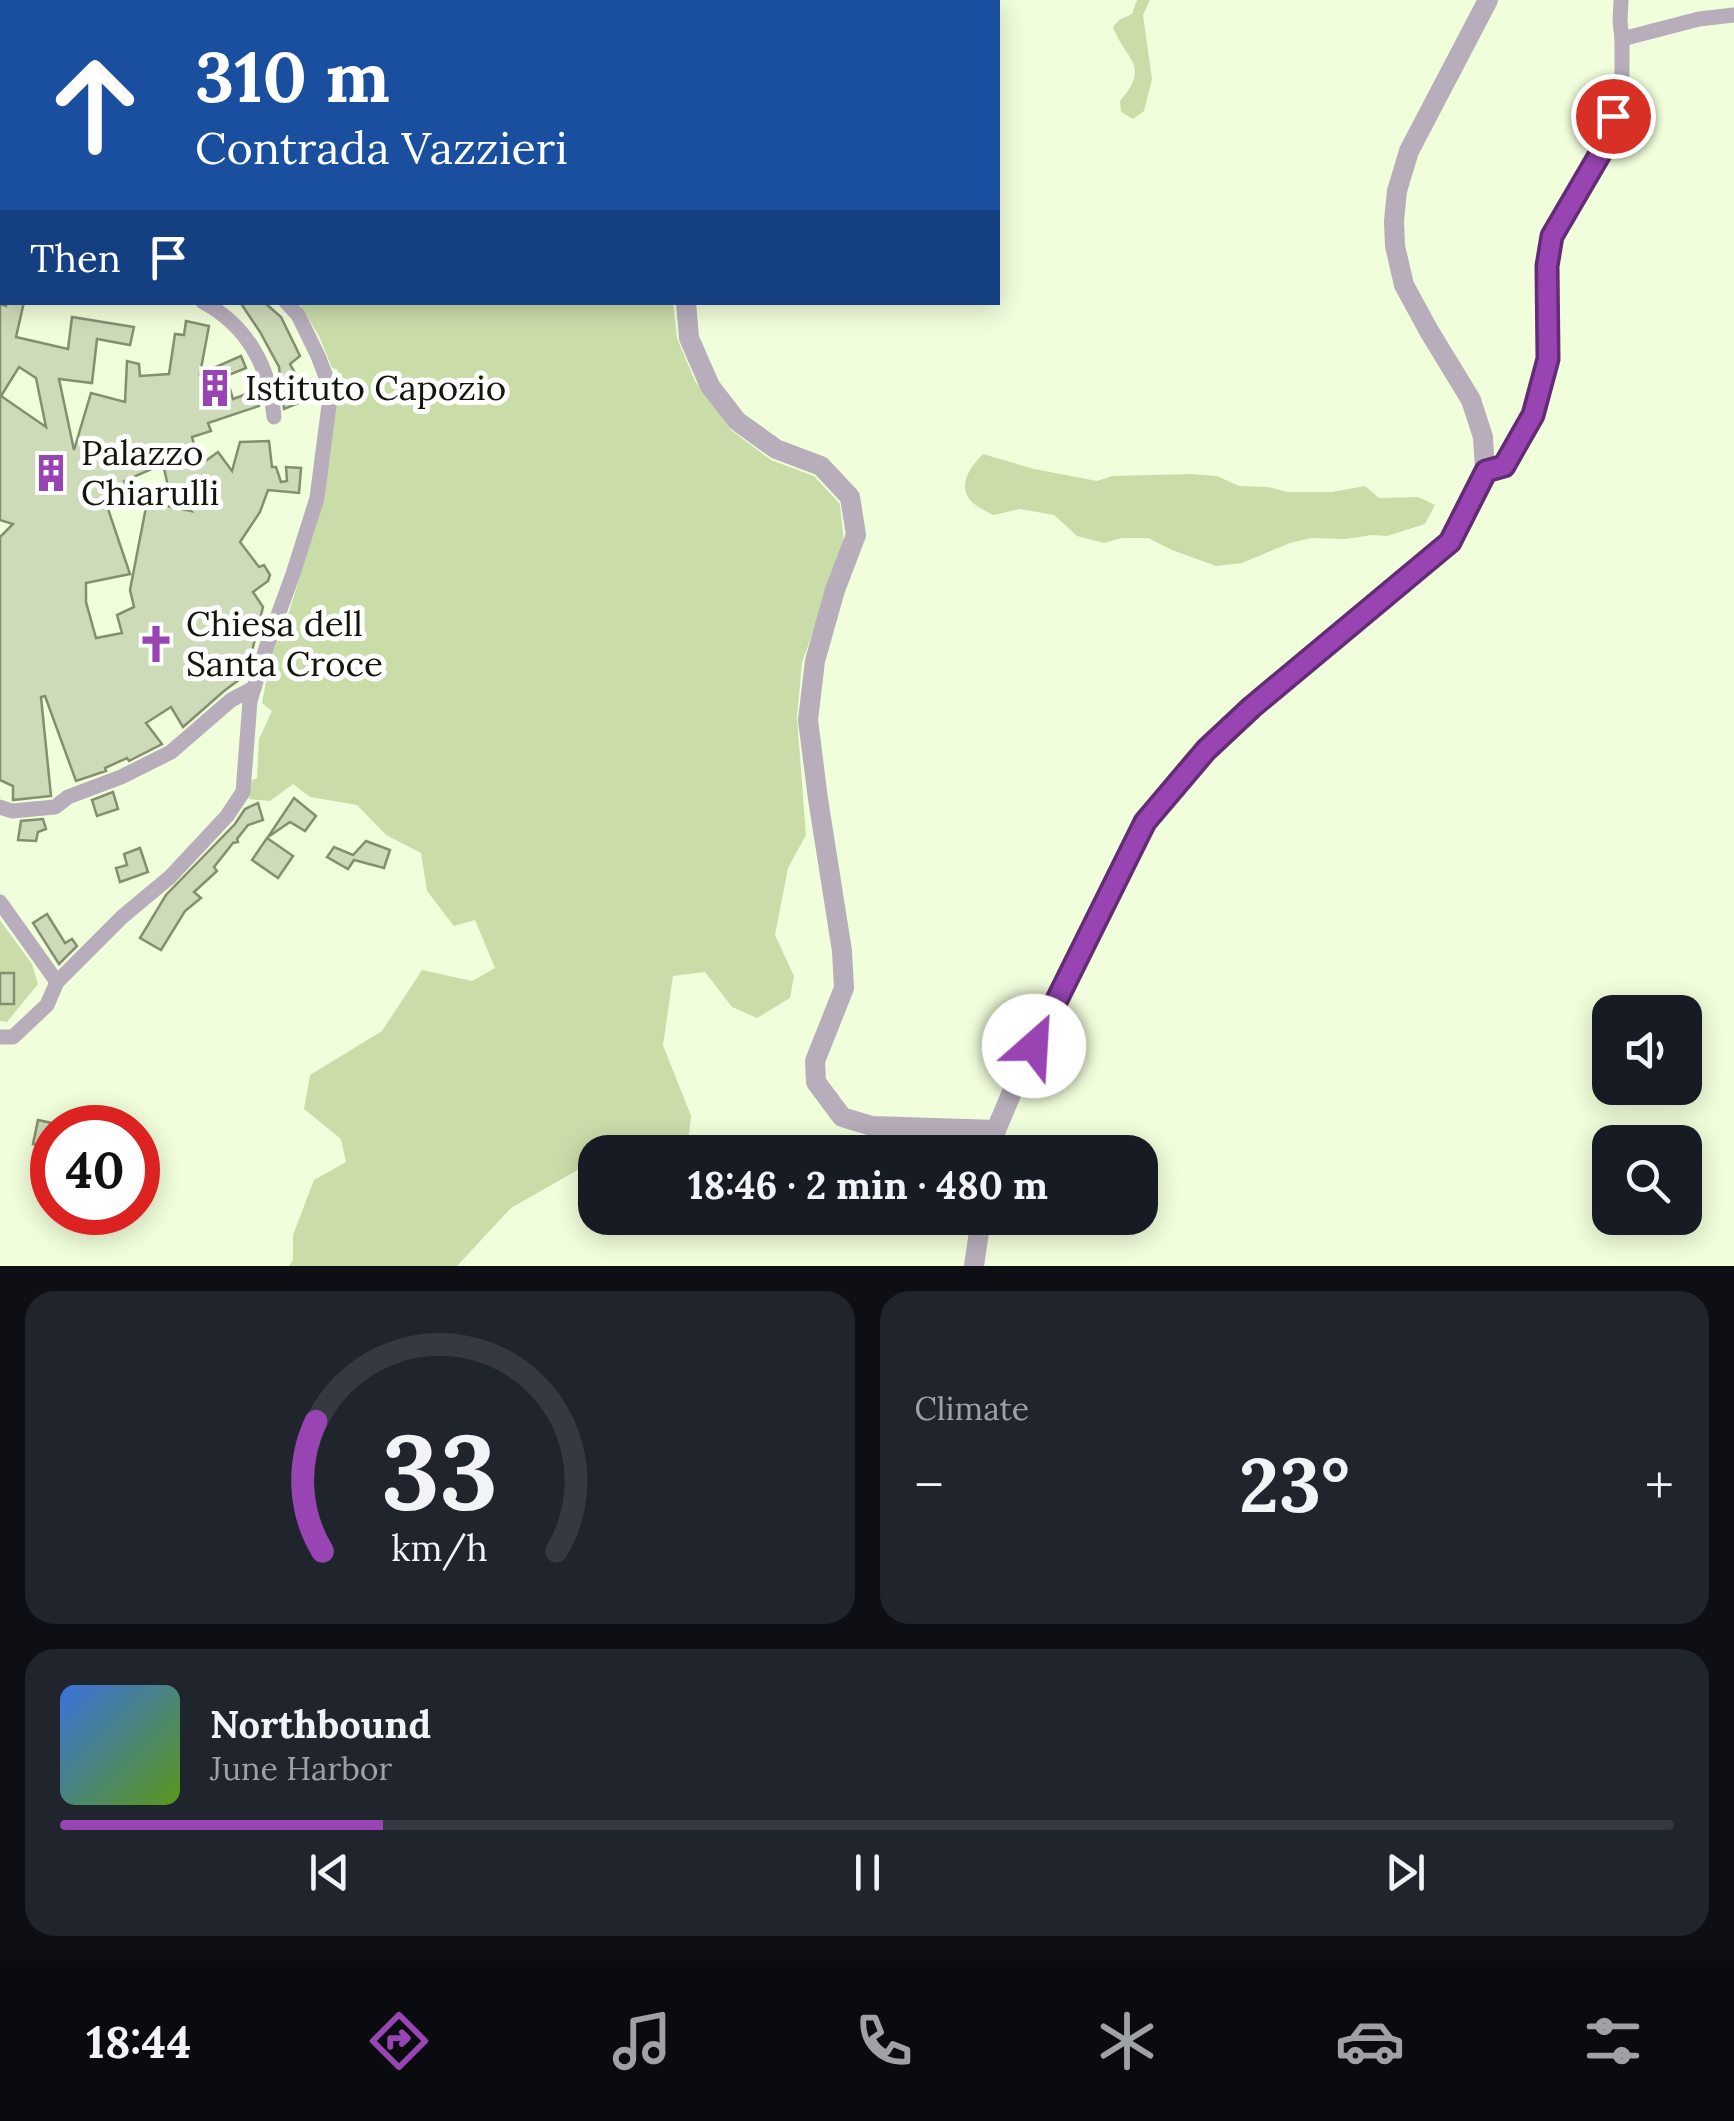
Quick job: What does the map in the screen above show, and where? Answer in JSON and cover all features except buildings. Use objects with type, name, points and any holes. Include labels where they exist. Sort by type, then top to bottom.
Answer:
[{"type":"street","points":[[994,1135],[1018,1078],[1145,822],[1206,750],[1252,707],[1450,542],[1486,471],[1483,436],[1471,400],[1404,285],[1394,246],[1394,221],[1397,191],[1410,151],[1488,0]]},
{"type":"street","points":[[1486,471],[1504,466],[1533,415],[1548,359],[1547,266],[1552,236],[1604,147],[1622,85],[1621,0]]},
{"type":"street","points":[[1622,39],[1699,18],[1734,14]]},
{"type":"street","points":[[208,305],[231,320],[260,358],[269,382],[274,417]]},
{"type":"street","points":[[0,1037],[14,1037],[47,1005],[58,982],[122,917],[170,877],[227,816],[243,792],[250,701],[318,498],[329,405],[328,382],[318,356],[298,315],[289,305]]},
{"type":"street","points":[[686,305],[689,338],[710,386],[737,421],[776,449],[821,466],[850,497],[856,535],[835,590],[815,662],[808,720],[844,988],[814,1061],[816,1082],[842,1116],[872,1126],[996,1130]]},
{"type":"street","points":[[0,807],[12,811],[56,807],[68,797],[121,777],[170,752],[230,700],[254,688]]},
{"type":"street","points":[[0,902],[58,982]]},
{"type":"street","points":[[974,1266],[979,1235]]},
{"type":"green space","points":[[1137,0],[1150,0],[1143,15],[1152,79],[1144,111],[1133,119],[1121,112],[1120,101],[1134,79],[1135,70],[1113,27],[1132,14]]},
{"type":"green space","points":[[300,305],[673,305],[677,338],[695,381],[731,430],[771,460],[814,476],[840,504],[844,542],[802,663],[797,717],[806,835],[788,868],[775,935],[794,976],[790,998],[757,1018],[732,1007],[705,972],[673,976],[663,1045],[691,1116],[689,1135],[578,1135],[578,1170],[511,1208],[457,1266],[289,1266],[293,1260],[293,1235],[314,1180],[346,1162],[341,1139],[304,1109],[310,1075],[382,1031],[422,970],[472,981],[495,968],[475,920],[454,926],[427,891],[421,853],[386,835],[357,805],[310,797],[293,784],[270,801],[249,799],[252,780],[257,778],[259,739],[272,711],[262,703],[274,640],[280,641],[324,499],[341,383],[337,369],[332,368]]},
{"type":"green space","points":[[983,454],[1097,481],[1112,476],[1192,474],[1217,476],[1239,486],[1288,492],[1332,492],[1365,486],[1379,498],[1418,497],[1435,505],[1425,524],[1387,536],[1311,538],[1242,563],[1216,566],[1148,538],[1104,543],[1077,536],[1054,515],[1020,509],[993,515],[972,502],[965,488],[971,469]]},
{"type":"green space","points":[[0,920],[32,964],[38,984],[7,1022],[0,1021]]},
{"type":"place","name":"Istituto Capozio","points":[[215,388]]},
{"type":"place","name":"Palazzo Chiarulli","points":[[51,473]]},
{"type":"place","name":"Chiesa dell Santa Croce","points":[[156,644]]},
{"type":"route","points":[[1034,1046],[1145,822],[1206,750],[1252,707],[1450,542],[1486,471],[1504,466],[1533,415],[1548,359],[1547,266],[1552,236],[1604,147],[1613,116]]}]
